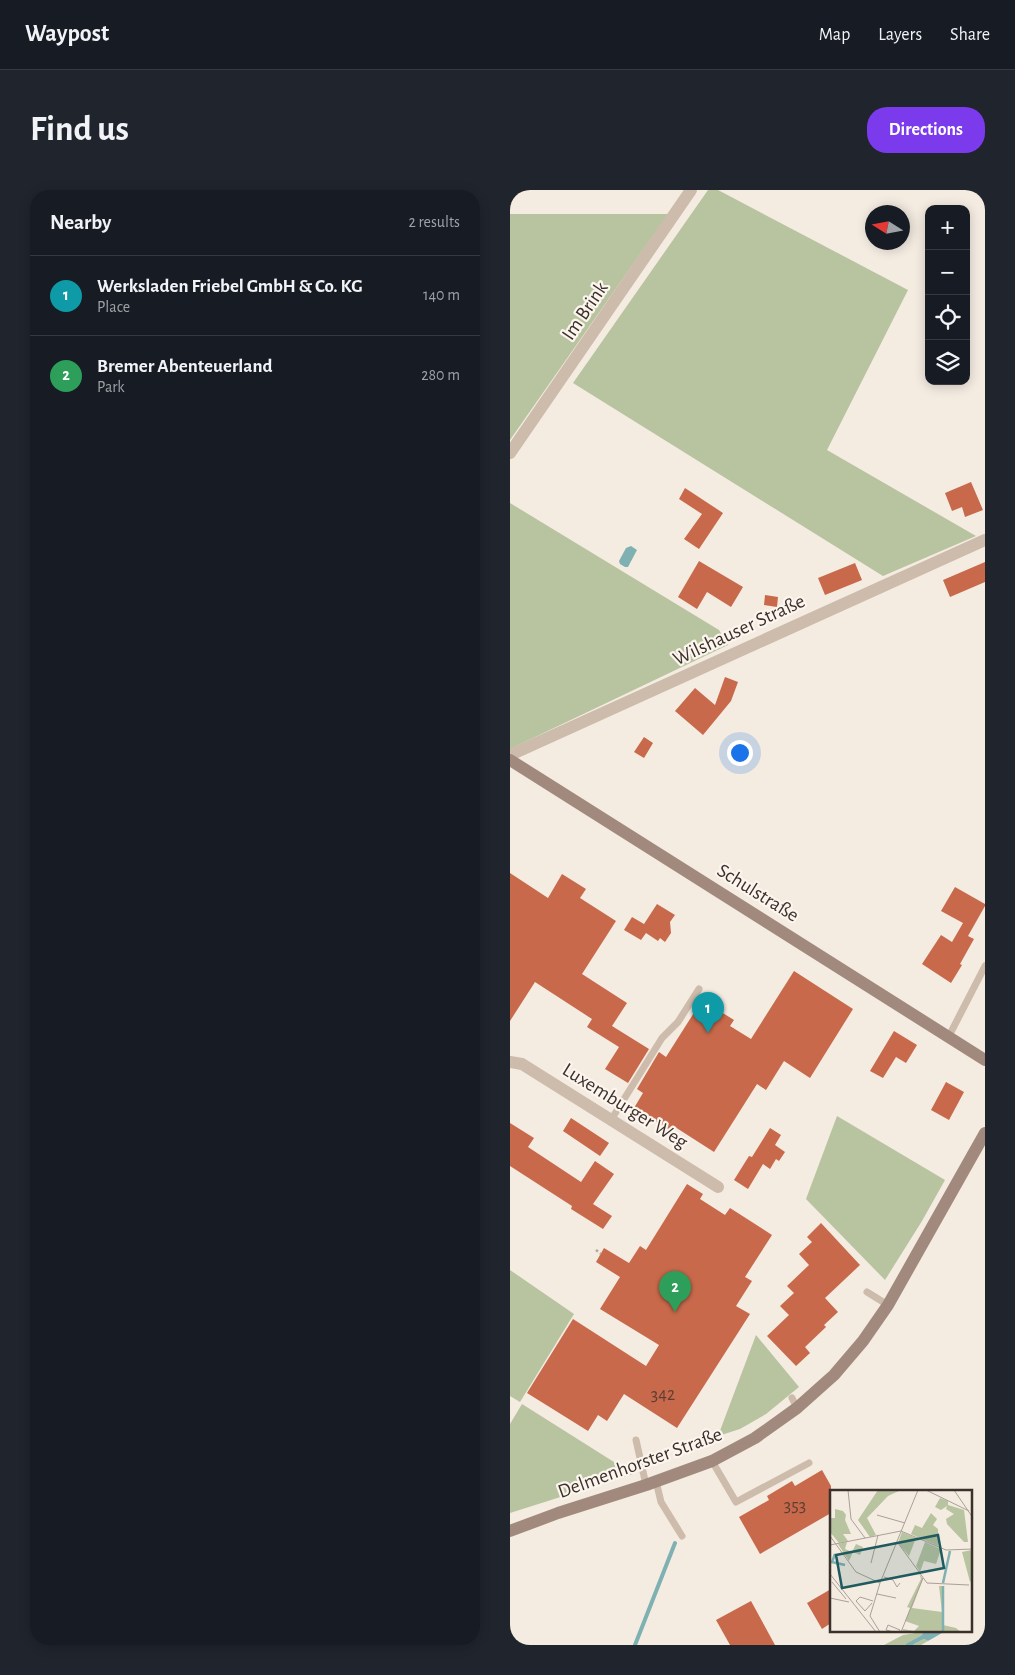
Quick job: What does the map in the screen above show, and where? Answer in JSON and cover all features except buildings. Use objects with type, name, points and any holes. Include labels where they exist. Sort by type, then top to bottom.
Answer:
[{"type":"street","name":"Im Brink","points":[[510,453],[691,190]]},
{"type":"street","name":"Wilshauser Straße","points":[[510,756],[985,540]]},
{"type":"street","name":"Schulstraße","points":[[510,760],[985,1060]]},
{"type":"street","name":"Luxemburger Weg","points":[[510,1062],[522,1064],[718,1187]]},
{"type":"street","name":"Delmenhorster Straße","points":[[510,1531],[712,1461],[755,1438],[794,1403],[834,1375],[863,1342],[888,1305],[985,1133]]},
{"type":"lane","points":[[949,1036],[985,966]]},
{"type":"lane","points":[[611,1120],[662,1038],[678,1022],[699,989]]},
{"type":"lane","points":[[867,1292],[888,1305]]},
{"type":"lane","points":[[636,1440],[651,1483],[682,1536]]},
{"type":"lane","points":[[712,1461],[736,1502],[808,1463]]},
{"type":"path","points":[[596,1250],[601,1254]]},
{"type":"green space","points":[[708,190],[718,190],[908,290],[827,450],[976,536],[883,576],[573,383]]},
{"type":"green space","points":[[510,214],[668,214],[510,440]]},
{"type":"green space","points":[[510,503],[719,630],[728,645],[510,749]]},
{"type":"green space","points":[[837,1116],[945,1180],[885,1280],[806,1199]]},
{"type":"green space","points":[[510,1270],[574,1314],[520,1402],[510,1396]]},
{"type":"green space","points":[[756,1335],[799,1387],[766,1414],[740,1429],[718,1436]]},
{"type":"green space","points":[[522,1404],[633,1474],[510,1513],[510,1424]]},
{"type":"green space","points":[[922,1632],[922,1635],[911,1641],[914,1644],[924,1639],[928,1641],[921,1645],[884,1645],[903,1635]]},
{"type":"water","points":[[631,546],[637,550],[628,567],[625,567],[619,561],[626,548]]},
{"type":"water","points":[[923,1632],[942,1632],[928,1641],[924,1639],[914,1644],[912,1643],[911,1641],[922,1635]]},
{"type":"waterway","points":[[635,1645],[675,1543]]},
{"type":"waterway","points":[[908,1645],[912,1643]]},
{"type":"place","name":"Werksladen Friebel GmbH & Co. KG","points":[[708,1033]]},
{"type":"place","name":"Bremer Abenteuerland","points":[[675,1312]]}]
